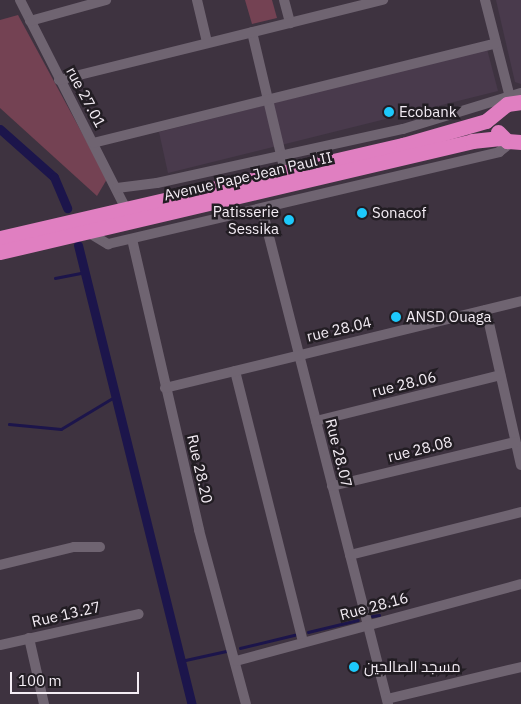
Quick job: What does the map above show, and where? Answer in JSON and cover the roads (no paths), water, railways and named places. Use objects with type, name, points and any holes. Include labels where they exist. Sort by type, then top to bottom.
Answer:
[{"type":"highway","name":"Avenue Pape Jean Paul II","points":[[0,238],[286,172],[470,127],[497,113],[516,98]]},
{"type":"highway","points":[[497,113],[496,127],[512,141]]},
{"type":"highway","name":"Avenue Pape Jean Paul II","points":[[0,252],[85,230],[472,141],[512,141]]},
{"type":"street","name":"rue 27.01","points":[[20,0],[59,80],[117,188],[125,208]]},
{"type":"street","points":[[30,21],[106,0]]},
{"type":"street","points":[[197,0],[207,42]]},
{"type":"street","points":[[284,0],[290,23]]},
{"type":"street","points":[[59,80],[383,0]]},
{"type":"street","points":[[117,188],[403,129],[516,98],[496,43],[486,0]]},
{"type":"street","points":[[252,32],[286,172]]},
{"type":"street","points":[[93,143],[496,43]]},
{"type":"street","points":[[85,230],[108,244],[132,239],[499,152],[512,141]]},
{"type":"street","name":"Rue 28.07","points":[[262,209],[366,623],[388,702]]},
{"type":"street","name":"Rue 28.20","points":[[132,239],[199,530],[236,661],[246,704]]},
{"type":"street","name":"rue 28.04","points":[[165,388],[299,353],[521,302]]},
{"type":"street","points":[[486,310],[521,465]]},
{"type":"street","points":[[235,371],[304,642]]},
{"type":"street","name":"rue 28.06","points":[[316,421],[500,375]]},
{"type":"street","name":"rue 28.08","points":[[332,486],[515,442]]},
{"type":"street","points":[[350,555],[521,512]]},
{"type":"street","points":[[0,565],[74,547],[100,547]]},
{"type":"street","name":"Rue 28.16","points":[[236,661],[366,623],[521,584]]},
{"type":"street","name":"Rue 13.27","points":[[0,645],[140,614]]},
{"type":"street","points":[[29,638],[44,704]]},
{"type":"street","points":[[388,702],[521,667]]},
{"type":"waterway","points":[[0,129],[54,177],[67,208]]},
{"type":"waterway","points":[[78,245],[192,704]]},
{"type":"waterway","points":[[55,278],[85,272]]},
{"type":"waterway","points":[[9,424],[61,429],[116,396]]},
{"type":"waterway","points":[[372,616],[379,615]]},
{"type":"waterway","points":[[308,632],[358,620]]},
{"type":"waterway","points":[[240,648],[294,635]]},
{"type":"waterway","points":[[181,661],[226,651]]},
{"type":"place","name":"Ecobank","points":[[389,112]]},
{"type":"place","name":"Sonacof","points":[[362,213]]},
{"type":"place","name":"Patisserie Sessika","points":[[289,220]]},
{"type":"place","name":"ANSD Ouaga","points":[[396,317]]},
{"type":"place","name":"مسجد الصالحين","points":[[354,667]]}]
